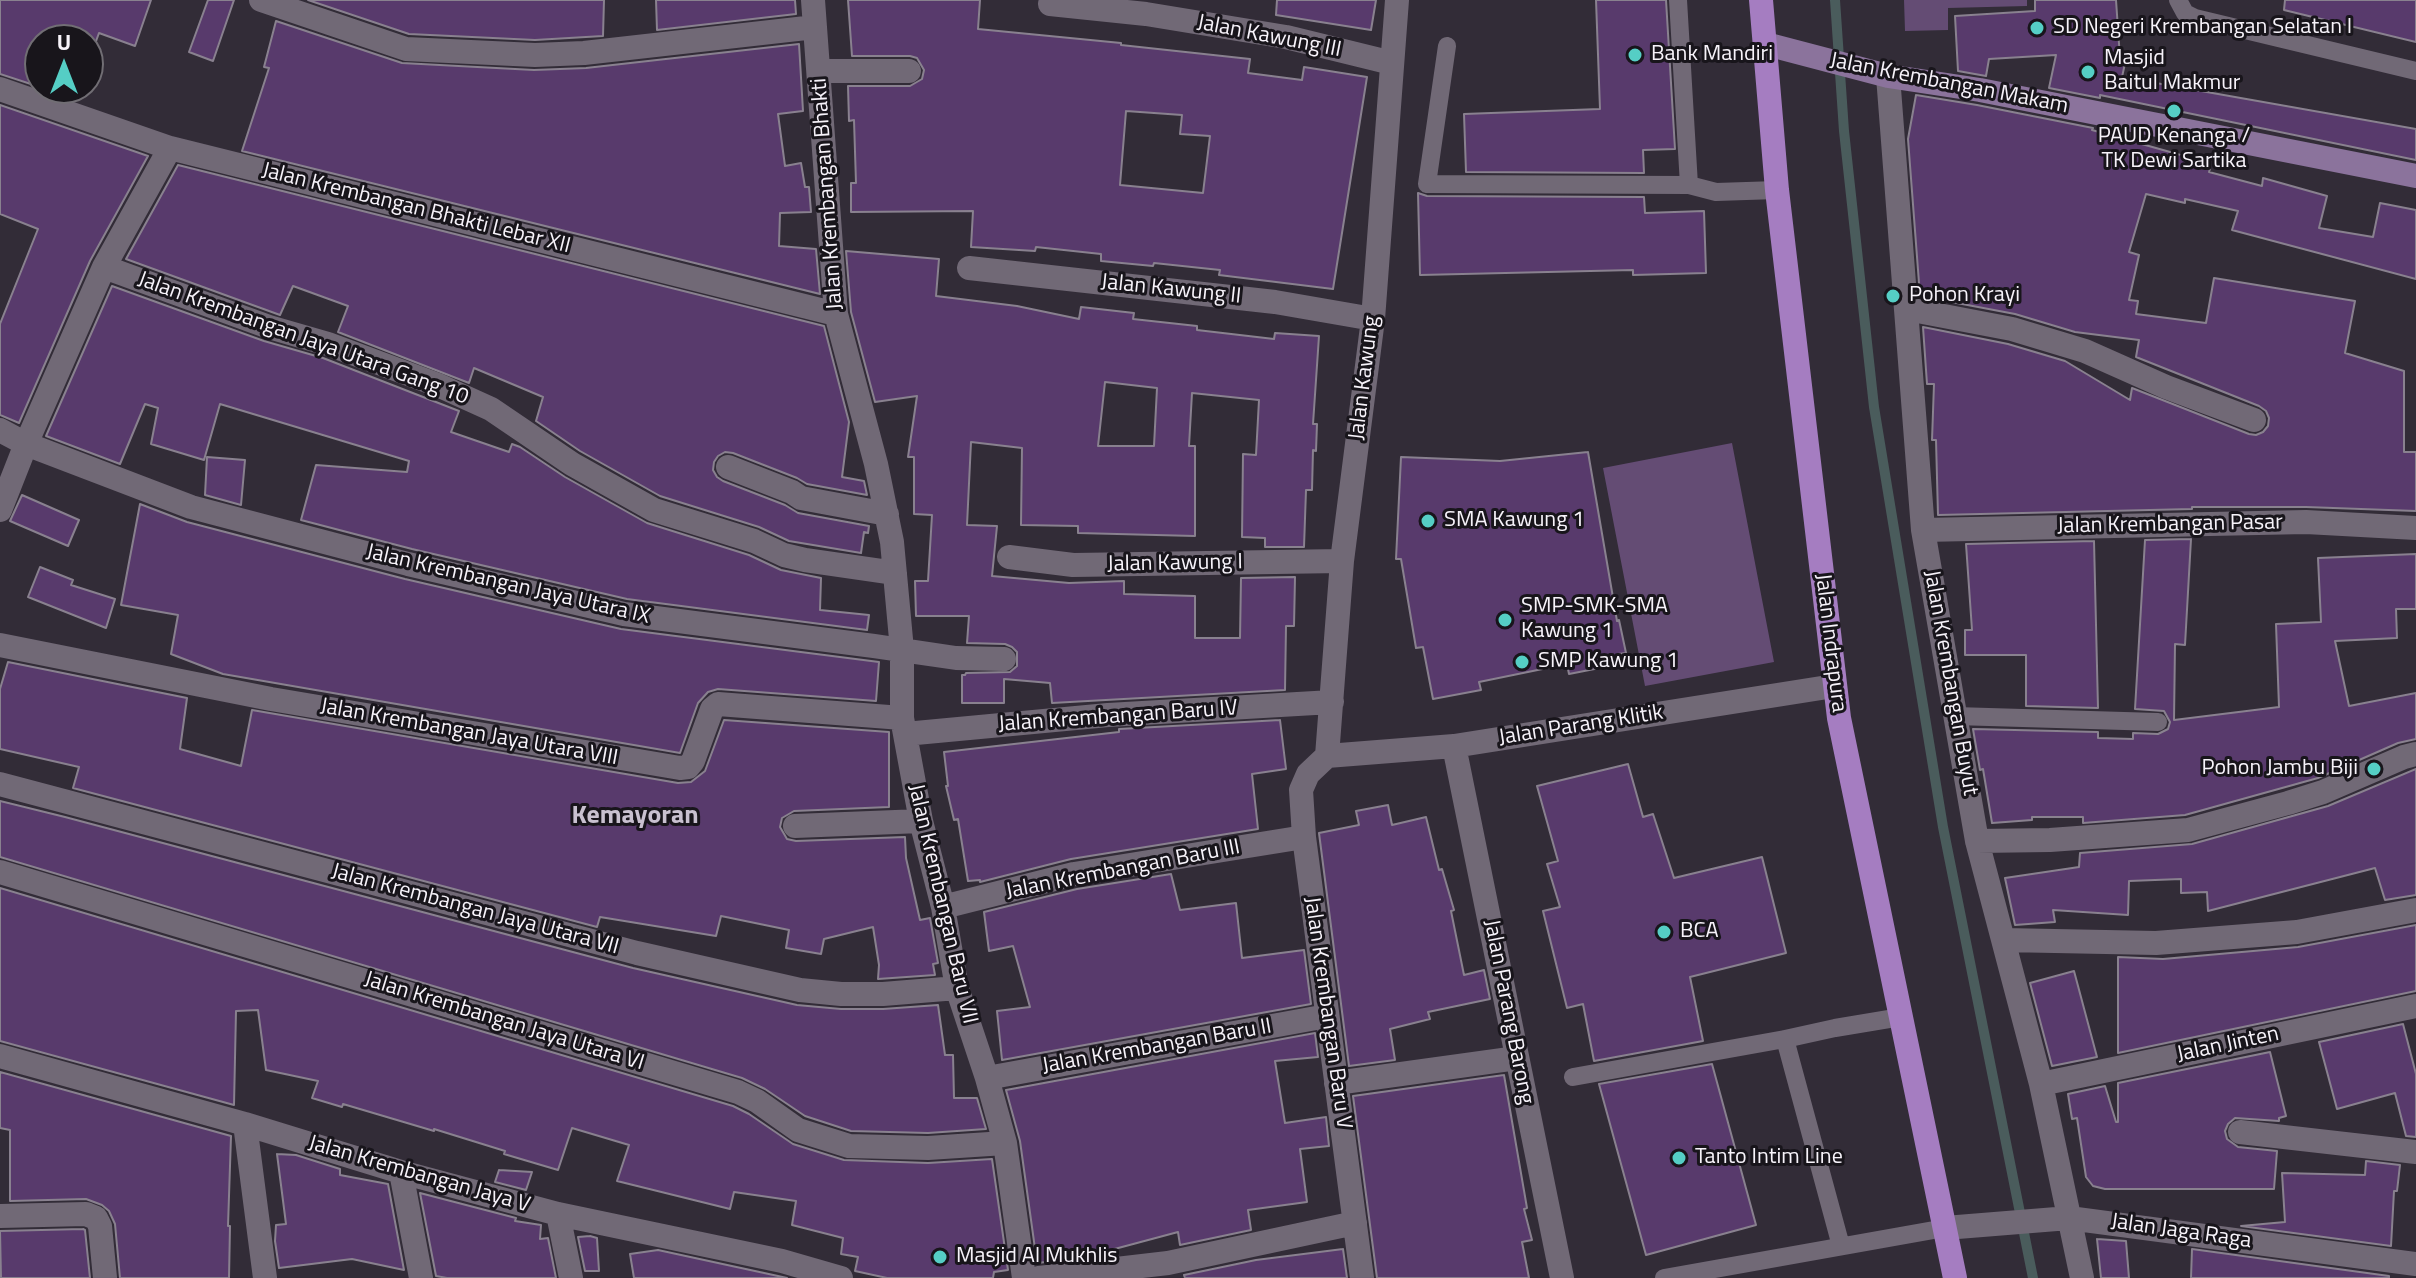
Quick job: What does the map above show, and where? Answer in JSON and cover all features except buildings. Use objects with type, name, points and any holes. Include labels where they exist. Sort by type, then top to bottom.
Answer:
[{"type":"main road","name":"Jalan Indrapura","points":[[1761,0],[1777,190],[1834,686],[1955,1278]]},
{"type":"street","points":[[261,0],[406,49],[535,55],[584,53],[815,27]]},
{"type":"street","name":"Jalan Krembangan Bhakti","points":[[813,0],[836,314],[887,514],[895,573]]},
{"type":"street","name":"Jalan Kawung","points":[[1327,756],[1342,561],[1373,319],[1397,0]]},
{"type":"street","name":"Jalan Kawung III","points":[[1050,4],[1146,14],[1286,37],[1392,63]]},
{"type":"street","name":"Jalan Krembangan Makam","points":[[1766,44],[1888,76],[1980,90],[2416,176]]},
{"type":"street","points":[[819,71],[909,71]]},
{"type":"street","name":"Jalan Krembangan Buyut","points":[[1888,76],[1923,530],[1977,841],[2041,1084],[2057,1218],[2082,1278]]},
{"type":"street","name":"Jalan Krembangan Bhakti Lebar XII","points":[[0,89],[170,148],[836,314]]},
{"type":"street","points":[[0,510],[104,267],[170,148]]},
{"type":"street","name":"Jalan Krembangan Jaya Utara Gang 10","points":[[104,267],[269,327],[328,344],[478,403],[572,464],[654,510],[754,541],[784,555],[895,573]]},
{"type":"street","name":"Jalan Kawung II","points":[[969,268],[1275,302],[1373,319]]},
{"type":"street","points":[[1907,309],[2012,329],[2085,351],[2166,387],[2254,420]]},
{"type":"street","name":"Jalan Krembangan Jaya Utara IX","points":[[0,430],[26,444],[191,507],[408,564],[624,614],[966,659],[1004,659]]},
{"type":"street","points":[[728,467],[801,498],[887,514]]},
{"type":"street","name":"Jalan Krembangan Pasar","points":[[1923,530],[2306,522],[2416,528]]},
{"type":"street","name":"Jalan Kawung I","points":[[1009,557],[1073,565],[1342,561]]},
{"type":"street","name":"Jalan Krembangan Baru VII","points":[[895,573],[902,650],[903,726],[921,821],[943,907],[957,988],[1005,1143],[1024,1278]]},
{"type":"street","name":"Jalan Krembangan Jaya Utara VIII","points":[[0,645],[271,699],[680,768],[688,767],[693,761],[712,709],[718,704],[903,726]]},
{"type":"street","name":"Jalan Parang Klitik","points":[[1327,756],[1454,746],[1834,686]]},
{"type":"street","name":"Jalan Krembangan Baru IV","points":[[903,726],[1332,702]]},
{"type":"street","name":"Jalan Parang Barong","points":[[1454,746],[1562,1278]]},
{"type":"street","points":[[1977,841],[2050,840],[2188,830],[2323,792],[2416,754]]},
{"type":"street","name":"Jalan Krembangan Baru V","points":[[1327,756],[1308,774],[1301,790],[1304,837],[1362,1278]]},
{"type":"street","name":"Jalan Krembangan Jaya Utara VII","points":[[0,784],[622,949],[800,990],[883,994],[957,988]]},
{"type":"street","points":[[795,826],[921,821]]},
{"type":"street","name":"Jalan Krembangan Baru III","points":[[943,907],[1074,874],[1304,837]]},
{"type":"street","name":"Jalan Krembangan Jaya Utara VI","points":[[0,872],[738,1092],[757,1101],[798,1130],[849,1146],[928,1148],[1005,1143]]},
{"type":"street","points":[[2004,940],[2171,942],[2297,932],[2416,910]]},
{"type":"street","name":"Jalan Jinten","points":[[2041,1084],[2416,1006]]},
{"type":"street","name":"Jalan Krembangan Baru II","points":[[987,1078],[1327,1016]]},
{"type":"street","name":"Jalan Krembangan Jaya V","points":[[0,1056],[558,1214],[783,1270],[841,1278]]},
{"type":"street","points":[[1336,1083],[1517,1058]]},
{"type":"street","points":[[245,1124],[265,1278]]},
{"type":"street","points":[[2240,1132],[2416,1152]]},
{"type":"street","points":[[401,1172],[421,1278]]},
{"type":"street","points":[[0,1216],[86,1214],[96,1218],[100,1226],[105,1278]]},
{"type":"street","points":[[558,1214],[571,1278]]},
{"type":"street","name":"Jalan Jaga Raga","points":[[1945,1228],[2057,1218],[2416,1264]]},
{"type":"street","points":[[1039,1278],[1169,1270],[1355,1223]]},
{"type":"lane","points":[[1678,0],[1689,185]]},
{"type":"lane","points":[[2178,0],[2185,13],[2195,18],[2416,71]]},
{"type":"lane","points":[[1447,46],[1427,184],[1689,185],[1716,192],[1777,190]]},
{"type":"lane","points":[[1955,716],[2158,722]]},
{"type":"lane","points":[[1573,1077],[1901,1017]]},
{"type":"lane","points":[[1785,1039],[1841,1246]]},
{"type":"lane","points":[[1664,1278],[1945,1228]]},
{"type":"shaded area","points":[[1904,0],[2027,0],[2027,6],[1948,8],[1948,30],[1905,31]]},
{"type":"shaded area","points":[[1732,443],[1774,662],[1645,686],[1603,468]]},
{"type":"waterway","points":[[1835,0],[1844,131],[1874,407],[1943,827],[2033,1278]]},
{"type":"place","name":"SD Negeri Krembangan Selatan I","points":[[2037,28]]},
{"type":"place","name":"Bank Mandiri","points":[[1635,55]]},
{"type":"place","name":"Masjid Baitul Makmur","points":[[2088,72]]},
{"type":"place","name":"PAUD Kenanga / TK Dewi Sartika","points":[[2174,111]]},
{"type":"place","name":"Pohon Krayi","points":[[1893,296]]},
{"type":"place","name":"SMA Kawung 1","points":[[1428,521]]},
{"type":"place","name":"SMP-SMK-SMA Kawung 1","points":[[1505,620]]},
{"type":"place","name":"SMP Kawung 1","points":[[1522,662]]},
{"type":"place","name":"Pohon Jambu Biji","points":[[2374,769]]},
{"type":"place","name":"BCA","points":[[1664,932]]},
{"type":"place","name":"Tanto Intim Line","points":[[1679,1158]]},
{"type":"place","name":"Masjid Al Mukhlis","points":[[940,1257]]},
{"type":"district","name":"Kemayoran","points":[[635,817]]}]
